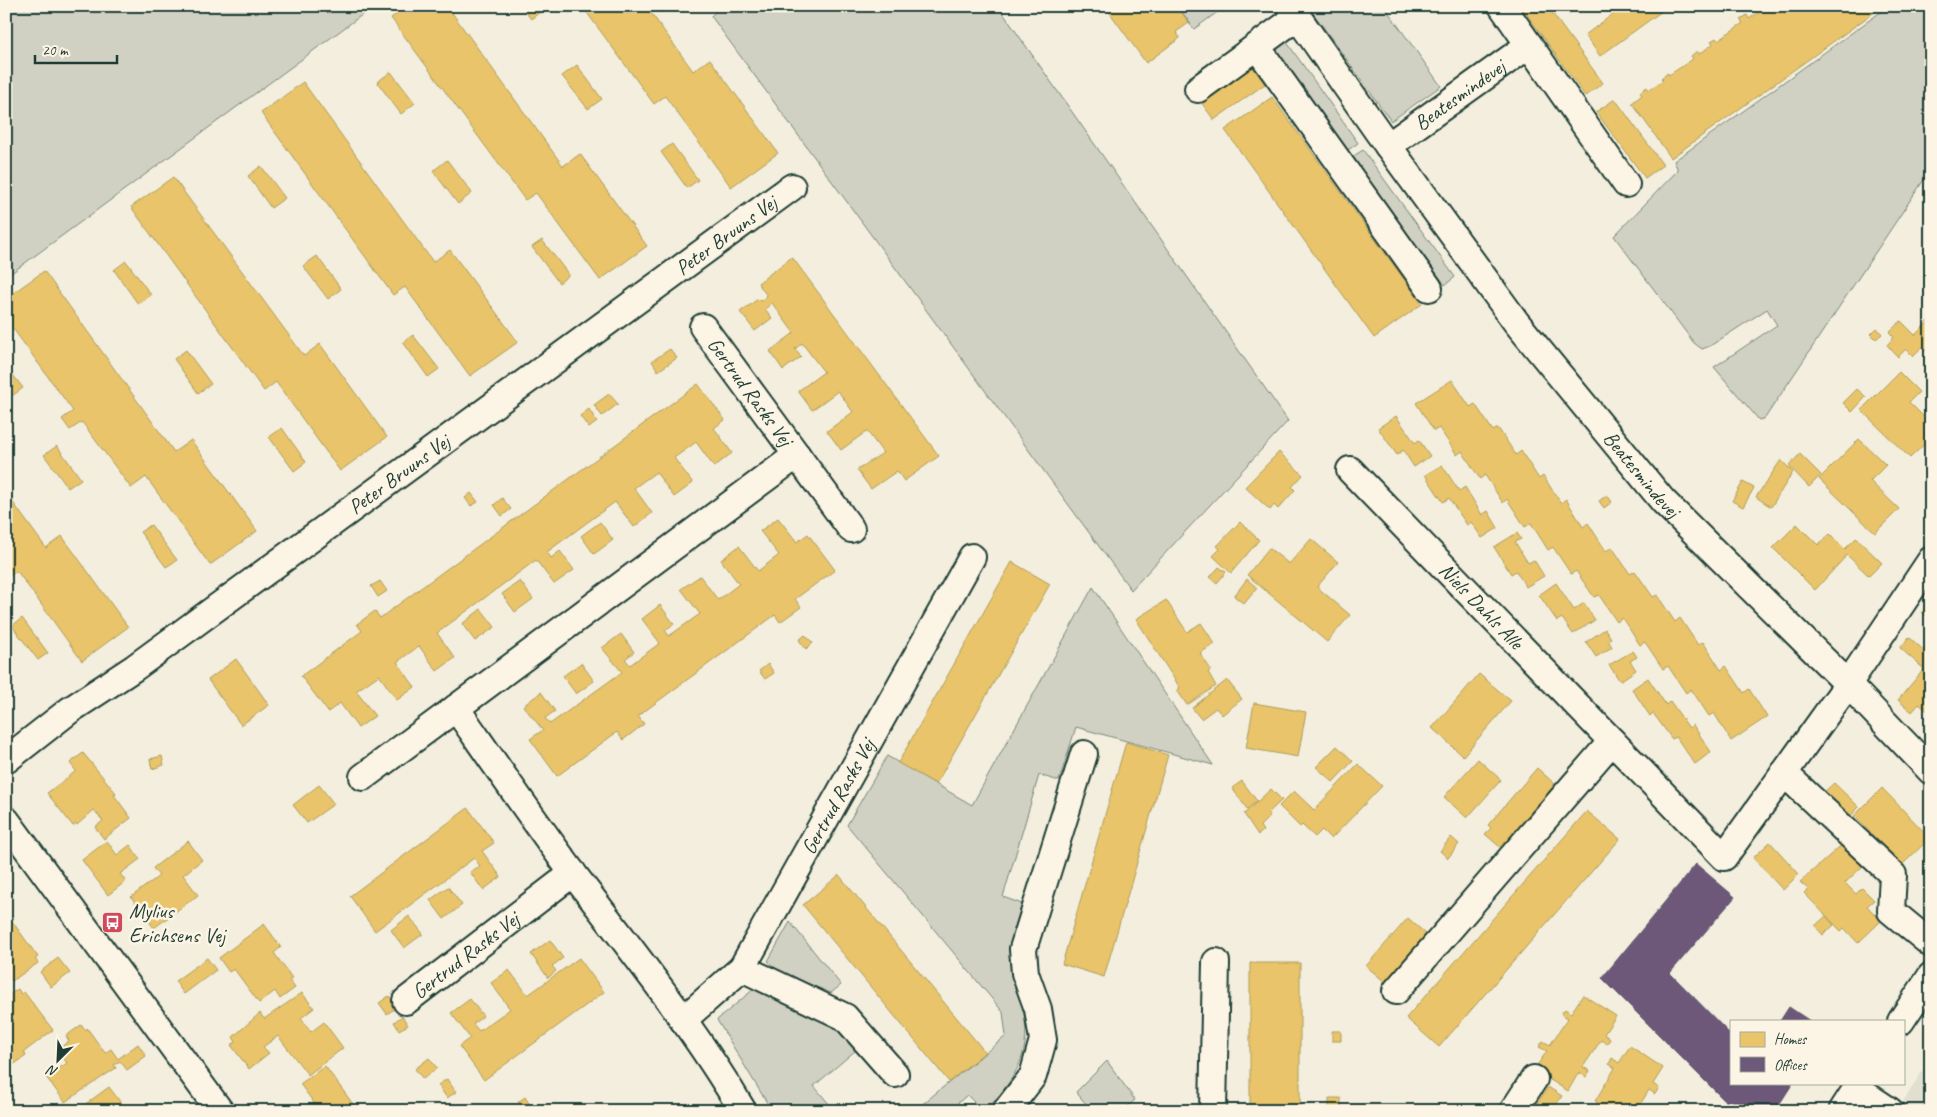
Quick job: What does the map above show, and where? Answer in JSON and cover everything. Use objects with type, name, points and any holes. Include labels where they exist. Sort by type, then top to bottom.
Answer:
[{"type":"street","points":[[1502,6],[1626,184]]},
{"type":"street","points":[[1198,89],[1257,47],[1294,11]]},
{"type":"street","name":"Beatesmindevej","points":[[1294,11],[1388,146],[1516,322],[1663,501],[1848,684],[1931,771]]},
{"type":"street","name":"Beatesmindevej","points":[[1388,146],[1530,45]]},
{"type":"street","points":[[1257,47],[1429,288]]},
{"type":"street","name":"Peter Bruuns Vej","points":[[6,760],[70,710],[150,656],[792,187]]},
{"type":"street","name":"Gertrud Rasks Vej","points":[[703,327],[852,529]]},
{"type":"street","name":"Gertrud Rasks Vej","points":[[363,777],[798,455]]},
{"type":"street","name":"Niels Dahls Alle","points":[[1350,470],[1724,857],[1848,684],[1931,560]]},
{"type":"street","name":"Gertrud Rasks Vej","points":[[682,1020],[742,968],[972,557]]},
{"type":"street","points":[[456,708],[573,873],[725,1080],[743,1111]]},
{"type":"street","points":[[1396,991],[1612,741]]},
{"type":"street","points":[[1006,1111],[1033,1076],[1043,1040],[1038,1009],[1025,974],[1023,949],[1084,754]]},
{"type":"street","points":[[1784,773],[1893,875],[1891,911],[1931,944]]},
{"type":"street","points":[[6,820],[220,1111]]},
{"type":"street","name":"Gertrud Rasks Vej","points":[[406,1001],[573,873]]},
{"type":"street","points":[[1213,1111],[1216,962]]},
{"type":"street","points":[[742,968],[845,1017],[895,1074]]},
{"type":"street","points":[[1903,1020],[1931,976]]},
{"type":"street","points":[[1513,1111],[1534,1079]]},
{"type":"street","points":[[1842,1111],[1858,1086],[1890,1111]]},
{"type":"shaded area","points":[[6,6],[374,6],[6,277]]},
{"type":"shaded area","points":[[721,6],[998,6],[1288,421],[1131,590],[711,16]]},
{"type":"shaded area","points":[[1178,6],[1226,6],[1194,29]]},
{"type":"shaded area","points":[[1308,6],[1384,6],[1441,86],[1391,121]]},
{"type":"shaded area","points":[[1889,6],[1931,6],[1931,169],[1765,418],[1759,420],[1714,367],[1777,325],[1767,309],[1710,346],[1702,349],[1694,343],[1614,236],[1678,170],[1674,161]]},
{"type":"shaded area","points":[[1286,41],[1358,143],[1348,150],[1275,49]]},
{"type":"shaded area","points":[[1363,150],[1455,277],[1445,285],[1352,157]]},
{"type":"shaded area","points":[[1093,587],[1213,765],[1076,727],[1059,781],[1039,775],[1003,897],[1022,904],[1012,939],[1010,957],[1012,975],[1022,1005],[1025,1022],[1026,1037],[1020,1063],[1006,1087],[985,1111],[967,1095],[949,1111],[914,1111],[1006,1036],[1003,1012],[847,825],[887,756],[972,805]]},
{"type":"shaded area","points":[[790,922],[841,985],[831,993],[778,971],[768,961]]},
{"type":"shaded area","points":[[755,988],[837,1025],[856,1050],[814,1086],[835,1111],[772,1111],[717,1020]]},
{"type":"shaded area","points":[[1931,1058],[1931,1111],[1897,1111]]},
{"type":"shaded area","points":[[1107,1061],[1135,1100],[1122,1111],[1092,1111],[1076,1092]]},
{"type":"building: Homes","points":[[407,6],[447,6],[563,166],[580,154],[647,246],[600,280],[536,193],[525,200],[391,18]]},
{"type":"building: Homes","points":[[521,6],[543,6],[544,9],[531,19]]},
{"type":"building: Homes","points":[[582,6],[646,6],[693,71],[710,59],[778,153],[731,187],[665,96],[654,104]]},
{"type":"building: Homes","points":[[1105,6],[1177,6],[1189,23],[1176,32],[1180,38],[1146,63]]},
{"type":"building: Homes","points":[[1521,6],[1547,6],[1603,83],[1585,96]]},
{"type":"building: Homes","points":[[1563,6],[1578,6],[1568,14]]},
{"type":"building: Homes","points":[[1624,6],[1669,6],[1600,56],[1585,35]]},
{"type":"building: Homes","points":[[1761,6],[1883,6],[1671,158],[1632,103],[1642,95],[1640,92],[1647,87],[1649,90],[1663,80],[1661,78],[1668,73],[1669,75],[1693,59],[1691,56],[1697,51],[1699,54],[1713,44],[1711,41],[1716,38],[1718,40],[1743,23],[1740,20],[1747,15],[1749,19],[1763,9]]},
{"type":"building: Homes","points":[[577,65],[602,99],[588,109],[562,76]]},
{"type":"building: Homes","points":[[1252,66],[1265,84],[1214,120],[1201,102]]},
{"type":"building: Homes","points":[[391,72],[415,103],[401,114],[377,82]]},
{"type":"building: Homes","points":[[303,82],[433,262],[450,250],[518,342],[470,376],[405,287],[393,295],[261,113]]},
{"type":"building: Homes","points":[[1272,97],[1422,304],[1374,338],[1225,130]]},
{"type":"building: Homes","points":[[1615,99],[1663,165],[1645,178],[1596,112]]},
{"type":"building: Homes","points":[[672,144],[698,180],[687,188],[661,152]]},
{"type":"building: Homes","points":[[447,160],[472,193],[458,204],[433,171]]},
{"type":"building: Homes","points":[[261,166],[285,198],[271,208],[248,176]]},
{"type":"building: Homes","points":[[173,177],[304,356],[320,344],[387,437],[340,471],[276,382],[264,391],[131,207]]},
{"type":"building: Homes","points":[[542,240],[569,275],[559,283],[532,247]]},
{"type":"building: Homes","points":[[317,256],[341,289],[328,299],[303,266]]},
{"type":"building: Homes","points":[[792,257],[939,456],[904,481],[897,471],[871,489],[857,470],[883,453],[867,431],[841,450],[827,431],[853,412],[838,391],[812,410],[798,391],[824,372],[802,343],[795,349],[801,357],[783,370],[770,351],[794,333],[772,303],[765,309],[772,318],[755,331],[740,312],[758,299],[760,301],[767,296],[758,283]]},
{"type":"building: Homes","points":[[126,261],[151,295],[138,304],[114,270]]},
{"type":"building: Homes","points":[[44,271],[174,452],[191,440],[257,531],[210,565],[146,477],[131,488],[82,422],[70,430],[62,419],[73,411],[6,319],[6,298]]},
{"type":"building: Homes","points":[[1931,319],[1931,356],[1922,347],[1913,356],[1906,349],[1898,357],[1887,345],[1894,337],[1889,332],[1901,321],[1915,335]]},
{"type":"building: Homes","points":[[1877,328],[1882,334],[1876,339],[1871,334]]},
{"type":"building: Homes","points":[[413,335],[439,369],[428,377],[403,342]]},
{"type":"building: Homes","points":[[670,349],[677,358],[658,371],[652,361]]},
{"type":"building: Homes","points":[[186,350],[211,384],[198,393],[174,359]]},
{"type":"building: Homes","points":[[6,366],[23,388],[9,398],[6,394]]},
{"type":"building: Homes","points":[[1899,372],[1919,392],[1909,402],[1931,424],[1931,438],[1910,458],[1861,410]]},
{"type":"building: Homes","points":[[1452,380],[1470,407],[1475,404],[1493,431],[1498,428],[1516,455],[1521,451],[1539,479],[1543,476],[1561,503],[1566,499],[1583,527],[1588,523],[1606,551],[1612,547],[1630,574],[1635,571],[1653,597],[1657,595],[1675,622],[1680,618],[1698,645],[1703,642],[1721,670],[1726,666],[1744,693],[1749,689],[1767,717],[1731,741],[1714,713],[1709,716],[1691,689],[1686,693],[1668,666],[1663,669],[1645,642],[1640,645],[1622,618],[1617,622],[1599,595],[1594,597],[1576,571],[1571,574],[1553,547],[1548,550],[1531,523],[1525,527],[1507,499],[1503,503],[1485,475],[1480,479],[1462,451],[1457,455],[1439,428],[1434,431],[1416,403]]},
{"type":"building: Homes","points":[[698,384],[725,420],[714,428],[732,453],[714,467],[696,442],[674,458],[693,483],[674,497],[656,472],[634,488],[652,513],[634,527],[615,502],[547,552],[551,558],[560,551],[574,570],[554,584],[536,560],[437,633],[455,658],[437,671],[419,646],[397,662],[415,687],[397,700],[379,675],[356,691],[375,716],[358,728],[340,703],[328,712],[301,676],[362,631],[357,624],[375,611],[380,618]]},
{"type":"building: Homes","points":[[1857,389],[1866,397],[1852,412],[1843,403]]},
{"type":"building: Homes","points":[[609,394],[618,404],[602,416],[594,405]]},
{"type":"building: Homes","points":[[589,409],[597,422],[589,428],[580,416]]},
{"type":"building: Homes","points":[[1396,416],[1415,443],[1419,440],[1430,456],[1414,467],[1403,450],[1397,455],[1378,428]]},
{"type":"building: Homes","points":[[282,428],[306,462],[294,471],[269,437]]},
{"type":"building: Homes","points":[[1859,439],[1886,465],[1870,481],[1899,509],[1875,533],[1819,479]]},
{"type":"building: Homes","points":[[57,446],[81,479],[68,488],[44,455]]},
{"type":"building: Homes","points":[[1279,452],[1303,475],[1292,487],[1295,490],[1278,509],[1274,505],[1270,510],[1245,487]]},
{"type":"building: Homes","points":[[1800,454],[1821,475],[1809,487],[1789,466]]},
{"type":"building: Homes","points":[[1781,460],[1793,472],[1771,507],[1756,497]]},
{"type":"building: Homes","points":[[1442,465],[1459,491],[1465,487],[1482,515],[1488,511],[1498,528],[1482,538],[1471,522],[1467,525],[1449,498],[1443,502],[1425,475]]},
{"type":"building: Homes","points":[[1743,482],[1754,488],[1743,507],[1732,501]]},
{"type":"building: Homes","points":[[6,493],[46,548],[62,536],[128,627],[82,661],[17,571],[6,578]]},
{"type":"building: Homes","points":[[471,493],[478,502],[471,506],[465,498]]},
{"type":"building: Homes","points":[[1607,495],[1612,502],[1604,508],[1599,501]]},
{"type":"building: Homes","points":[[502,498],[511,509],[502,516],[494,505]]},
{"type":"building: Homes","points":[[778,518],[797,542],[808,534],[835,570],[795,599],[801,607],[780,622],[775,615],[638,716],[644,724],[623,740],[617,732],[557,776],[530,739],[543,730],[523,706],[541,692],[555,711],[545,718],[550,724],[622,672],[602,648],[621,634],[634,652],[625,659],[630,665],[660,643],[642,619],[660,605],[674,624],[665,630],[669,636],[700,614],[681,589],[700,576],[718,600],[739,584],[721,560],[739,546],[758,571],[779,555],[760,531]]},
{"type":"building: Homes","points":[[600,522],[613,540],[594,554],[581,536]]},
{"type":"building: Homes","points":[[1240,522],[1259,540],[1231,573],[1213,556],[1220,549],[1217,546]]},
{"type":"building: Homes","points":[[1797,524],[1818,545],[1830,534],[1845,549],[1856,538],[1882,563],[1869,576],[1847,555],[1815,590],[1773,548]]},
{"type":"building: Homes","points":[[151,525],[177,560],[166,567],[140,532]]},
{"type":"building: Homes","points":[[1517,533],[1521,539],[1515,542],[1528,563],[1534,560],[1544,576],[1526,587],[1516,571],[1511,574],[1494,547]]},
{"type":"building: Homes","points":[[1311,539],[1338,562],[1317,587],[1350,615],[1327,642],[1247,575],[1269,548],[1289,564]]},
{"type":"building: Homes","points":[[1012,562],[1050,584],[936,784],[898,763]]},
{"type":"building: Homes","points":[[1219,567],[1226,572],[1217,583],[1210,577]]},
{"type":"building: Homes","points":[[1247,579],[1257,588],[1244,604],[1234,596]]},
{"type":"building: Homes","points":[[380,581],[387,591],[378,597],[371,586]]},
{"type":"building: Homes","points":[[520,581],[533,599],[515,612],[502,594]]},
{"type":"building: Homes","points":[[1556,583],[1574,610],[1584,603],[1595,620],[1573,634],[1562,618],[1557,621],[1539,595]]},
{"type":"building: Homes","points":[[1166,600],[1187,632],[1201,623],[1215,644],[1200,653],[1211,670],[1208,672],[1216,686],[1187,705],[1177,690],[1180,688],[1136,619]]},
{"type":"building: Homes","points":[[1931,602],[1931,621],[1922,612]]},
{"type":"building: Homes","points":[[481,609],[495,627],[475,641],[462,624]]},
{"type":"building: Homes","points":[[22,618],[48,653],[38,660],[12,626]]},
{"type":"building: Homes","points":[[1605,629],[1611,638],[1608,640],[1612,647],[1596,657],[1586,642]]},
{"type":"building: Homes","points":[[805,635],[813,643],[806,649],[799,640]]},
{"type":"building: Homes","points":[[1909,637],[1929,655],[1931,653],[1931,714],[1919,704],[1912,712],[1898,700],[1924,669],[1900,648]]},
{"type":"building: Homes","points":[[1633,651],[1637,657],[1630,661],[1636,670],[1620,681],[1609,665]]},
{"type":"building: Homes","points":[[236,659],[269,705],[241,725],[208,680]]},
{"type":"building: Homes","points":[[581,663],[594,681],[576,694],[563,676]]},
{"type":"building: Homes","points":[[768,664],[774,673],[765,679],[759,671]]},
{"type":"building: Homes","points":[[1479,674],[1511,701],[1463,756],[1432,728]]},
{"type":"building: Homes","points":[[1648,678],[1666,705],[1670,701],[1689,728],[1693,725],[1711,752],[1695,764],[1676,737],[1672,739],[1653,713],[1650,716],[1632,689]]},
{"type":"building: Homes","points":[[1227,680],[1242,699],[1222,715],[1216,708],[1201,719],[1192,708]]},
{"type":"building: Homes","points":[[1254,703],[1306,712],[1298,757],[1246,748]]},
{"type":"building: Homes","points":[[1126,742],[1168,755],[1104,977],[1062,964]]},
{"type":"building: Homes","points":[[1337,746],[1353,761],[1333,782],[1316,767]]},
{"type":"building: Homes","points":[[83,753],[116,793],[114,795],[131,818],[104,839],[95,827],[103,821],[94,810],[77,825],[73,826],[47,793],[76,771],[70,763]]},
{"type":"building: Homes","points":[[162,756],[164,765],[152,769],[150,759]]},
{"type":"building: Homes","points":[[1478,759],[1501,780],[1467,818],[1444,797]]},
{"type":"building: Homes","points":[[1358,764],[1382,786],[1331,839],[1322,830],[1315,837],[1302,825],[1300,827],[1279,806],[1294,791],[1314,810]]},
{"type":"building: Homes","points":[[1537,768],[1556,785],[1501,848],[1485,834],[1491,828],[1488,825]]},
{"type":"building: Homes","points":[[1242,781],[1257,801],[1247,809],[1232,788]]},
{"type":"building: Homes","points":[[1834,783],[1859,807],[1847,820],[1822,794]]},
{"type":"building: Homes","points":[[319,785],[334,804],[307,823],[293,805]]},
{"type":"building: Homes","points":[[1882,788],[1930,838],[1902,865],[1854,816]]},
{"type":"building: Homes","points":[[1271,789],[1282,800],[1268,813],[1270,816],[1260,826],[1263,831],[1258,835],[1244,814]]},
{"type":"building: Homes","points":[[468,808],[494,843],[482,851],[501,877],[483,890],[470,872],[480,866],[474,858],[375,931],[350,896]]},
{"type":"building: Homes","points":[[1587,811],[1620,839],[1439,1047],[1406,1018]]},
{"type":"building: Homes","points":[[1451,837],[1459,844],[1448,858],[1440,851]]},
{"type":"building: Homes","points":[[1847,840],[1868,861],[1845,883],[1856,894],[1862,888],[1874,900],[1867,906],[1881,921],[1858,943],[1844,928],[1841,931],[1804,893],[1808,889],[1800,882]]},
{"type":"building: Homes","points":[[107,841],[117,855],[130,845],[140,859],[120,874],[126,881],[108,895],[82,860]]},
{"type":"building: Homes","points":[[188,841],[202,860],[183,875],[198,895],[154,928],[131,897],[159,876],[153,868]]},
{"type":"building: Homes","points":[[1770,842],[1799,874],[1783,890],[1753,858]]},
{"type":"building: Homes","points":[[839,875],[985,1052],[949,1082],[803,905]]},
{"type":"building: Homes","points":[[448,887],[462,905],[444,919],[430,900]]},
{"type":"building: Homes","points":[[6,913],[38,957],[35,959],[38,963],[12,981],[6,975]]},
{"type":"building: Homes","points":[[409,916],[423,934],[404,948],[391,930]]},
{"type":"building: Homes","points":[[1826,916],[1834,925],[1823,935],[1815,926]]},
{"type":"building: Homes","points":[[1408,918],[1426,934],[1385,982],[1366,966]]},
{"type":"building: Homes","points":[[264,924],[281,947],[274,953],[292,978],[289,980],[295,988],[280,999],[275,991],[259,1003],[234,969],[229,972],[219,958]]},
{"type":"building: Homes","points":[[550,940],[563,958],[552,966],[556,971],[548,978],[531,954]]},
{"type":"building: Homes","points":[[58,958],[70,973],[51,987],[40,972]]},
{"type":"building: Homes","points":[[207,958],[216,970],[184,994],[175,981]]},
{"type":"building: Homes","points":[[579,958],[604,992],[484,1080],[459,1046],[470,1038],[451,1013],[470,999],[483,1016],[473,1024],[479,1031],[510,1009],[491,983],[509,970],[528,995]]},
{"type":"building: Homes","points":[[1250,963],[1300,963],[1300,1111],[1250,1111]]},
{"type":"building: Homes","points":[[18,989],[21,994],[24,992],[53,1030],[24,1052],[26,1056],[6,1070],[6,997]]},
{"type":"building: Homes","points":[[302,993],[314,1008],[301,1018],[311,1032],[324,1022],[343,1048],[308,1075],[278,1036],[263,1047],[269,1053],[249,1069],[231,1045],[236,1042],[233,1037],[260,1013],[264,1019]]},
{"type":"building: Homes","points":[[1583,995],[1616,1016],[1604,1034],[1610,1039],[1607,1044],[1601,1040],[1583,1067],[1590,1071],[1586,1077],[1579,1072],[1568,1091],[1534,1070],[1547,1051],[1539,1047],[1543,1041],[1550,1045],[1568,1018],[1561,1014],[1565,1009],[1571,1013]]},
{"type":"building: Homes","points":[[389,996],[397,1007],[387,1014],[379,1003]]},
{"type":"building: Homes","points":[[402,1016],[408,1025],[399,1030],[394,1022]]},
{"type":"building: Homes","points":[[81,1025],[85,1030],[87,1028],[105,1053],[111,1049],[118,1059],[138,1044],[146,1056],[127,1070],[120,1061],[114,1065],[116,1068],[65,1102],[46,1077],[67,1063],[57,1050],[69,1041],[66,1036]]},
{"type":"building: Homes","points":[[1332,1031],[1341,1031],[1341,1041],[1332,1041]]},
{"type":"building: Homes","points":[[1630,1046],[1663,1068],[1653,1084],[1659,1088],[1655,1094],[1649,1090],[1636,1111],[1610,1111],[1595,1101],[1615,1068],[1609,1064],[1612,1058],[1619,1063]]},
{"type":"building: Homes","points":[[429,1058],[437,1068],[423,1079],[415,1069]]},
{"type":"building: Homes","points":[[325,1066],[358,1111],[320,1111],[300,1084]]},
{"type":"building: Homes","points":[[447,1079],[456,1092],[447,1098],[438,1085]]},
{"type":"building: Homes","points":[[109,1087],[127,1111],[76,1111]]},
{"type":"building: Homes","points":[[1548,1087],[1562,1096],[1552,1111],[1532,1111]]},
{"type":"building: Homes","points":[[525,1097],[530,1105],[523,1110],[518,1102]]},
{"type":"building: Homes","points":[[1329,1098],[1341,1098],[1341,1111],[1329,1111]]},
{"type":"building: Homes","points":[[1081,1104],[1086,1111],[1074,1111]]},
{"type":"building: Offices","points":[[1696,864],[1735,897],[1670,973],[1730,1034],[1730,1084],[1792,1084],[1775,1111],[1744,1111],[1729,1100],[1727,1103],[1602,978]]},
{"type":"building: Offices","points":[[1789,1007],[1808,1020],[1781,1020]]},
{"type":"place","name":"Mylius Erichsens Vej","points":[[113,923]]}]
